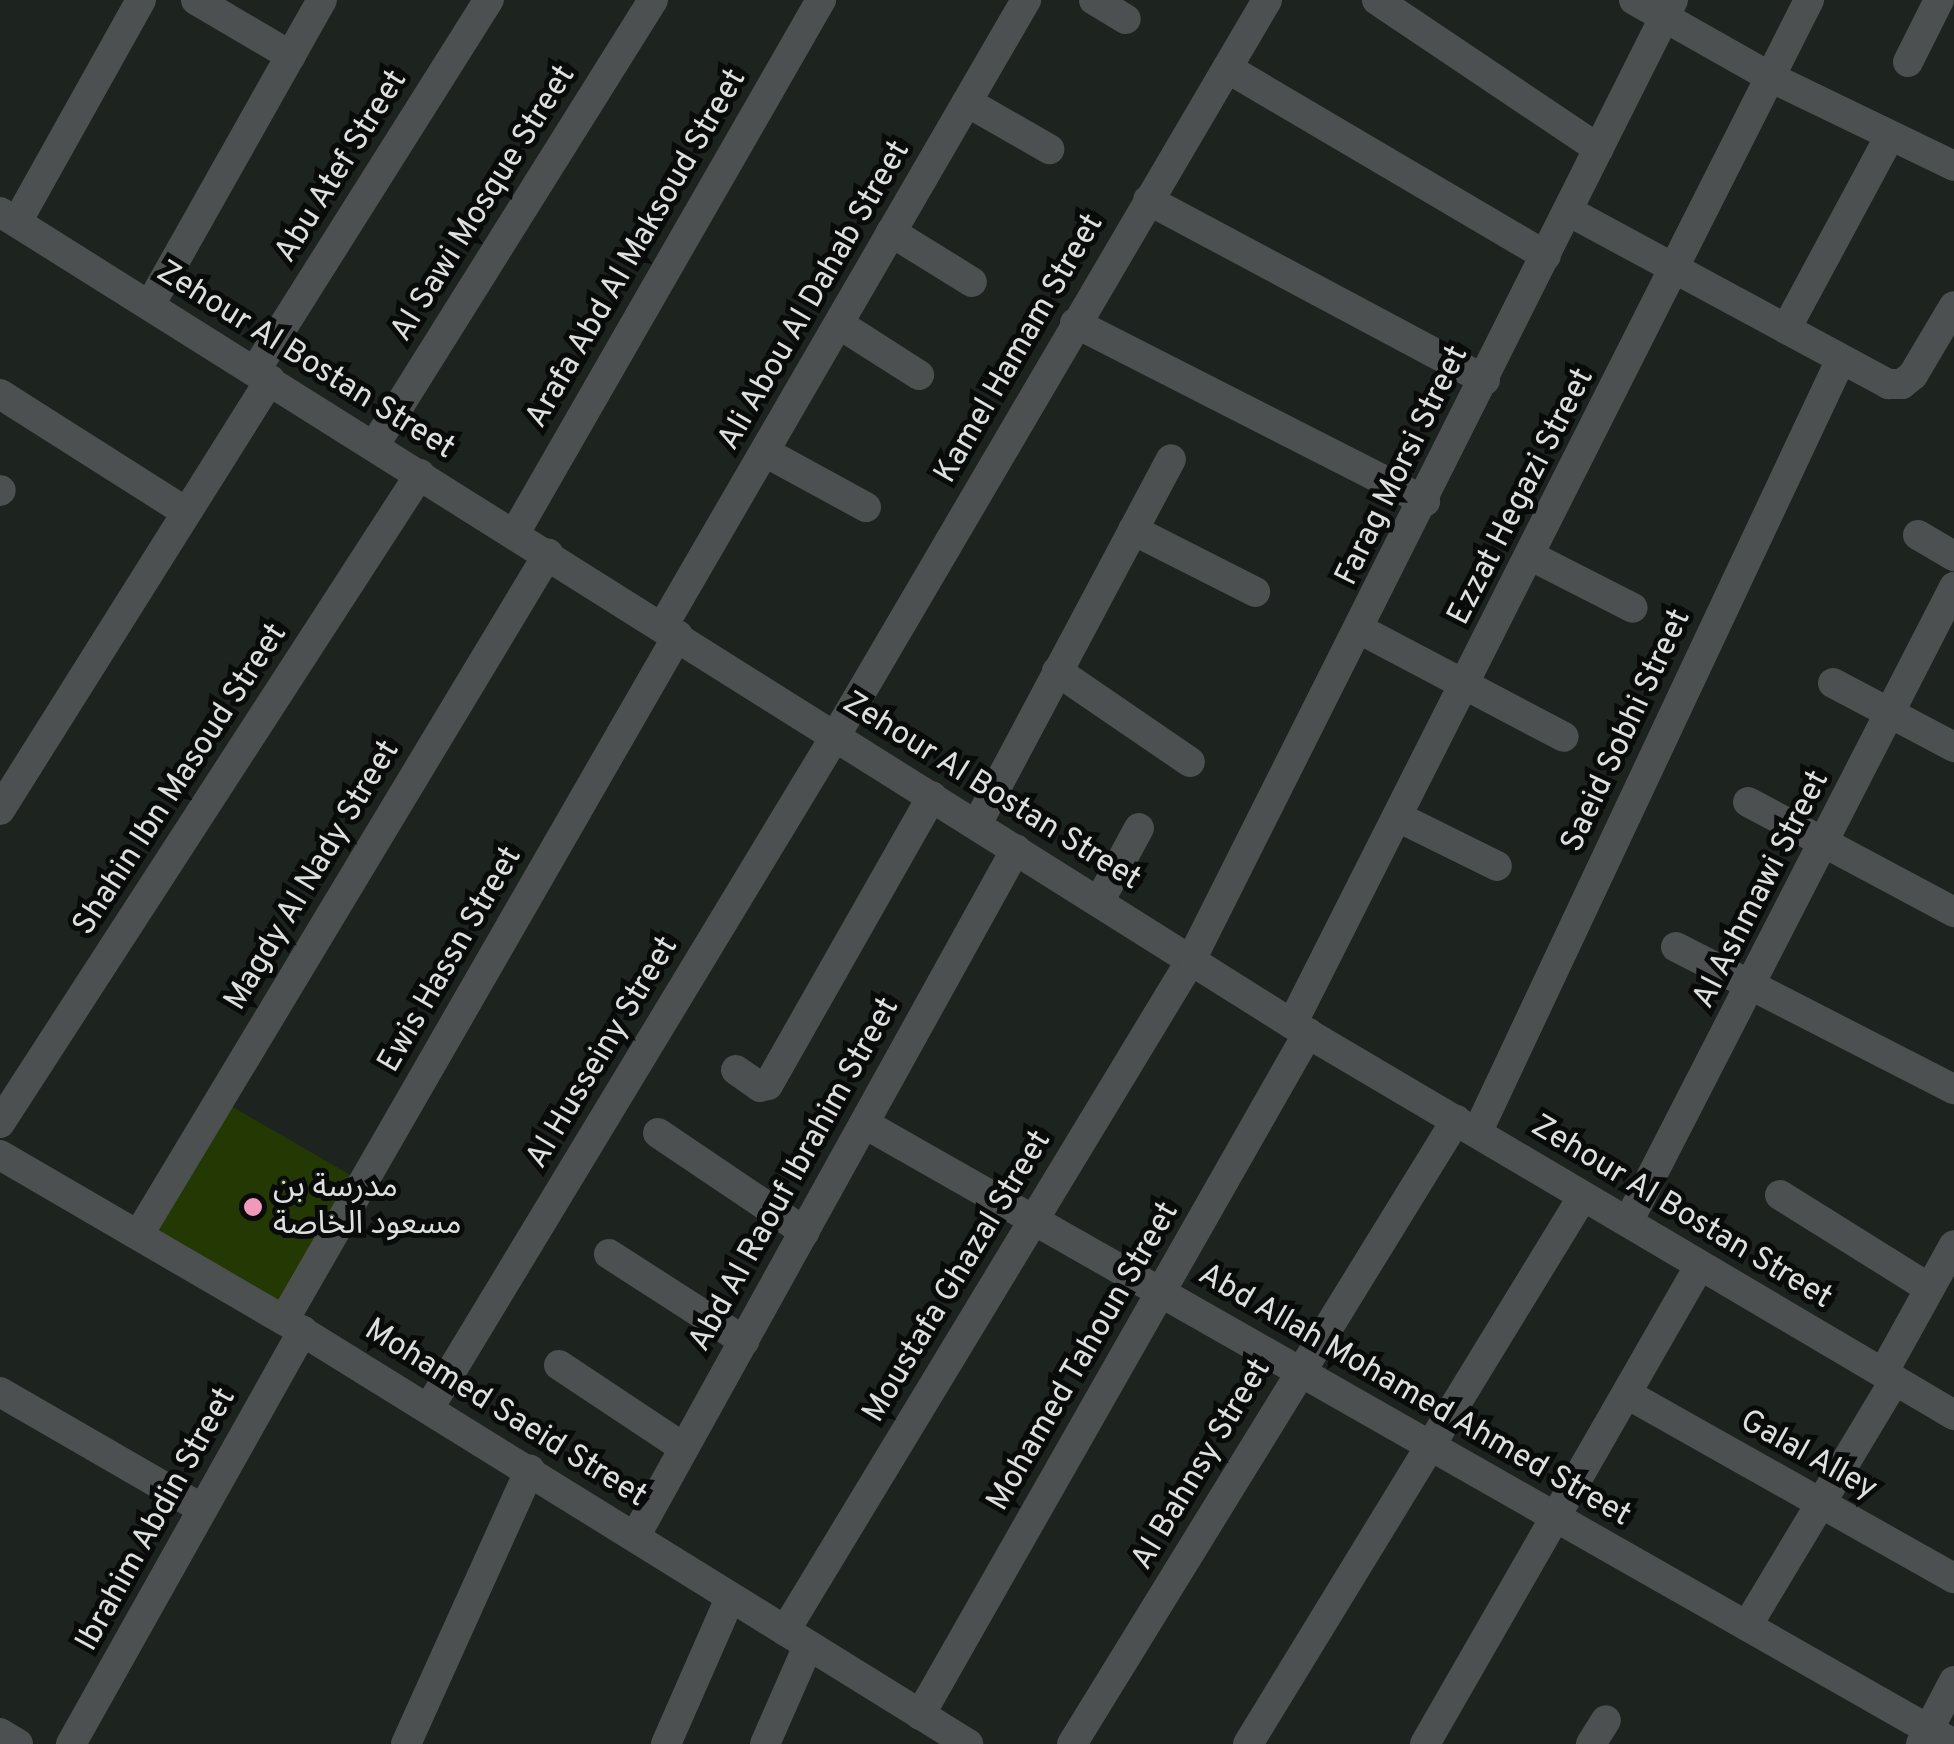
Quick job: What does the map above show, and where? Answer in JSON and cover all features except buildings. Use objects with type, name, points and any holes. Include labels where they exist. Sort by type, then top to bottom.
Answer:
[{"type":"street","points":[[8,217],[142,0]]},
{"type":"street","points":[[196,0],[291,56]]},
{"type":"street","points":[[150,306],[322,0]]},
{"type":"street","name":"Abu Atef Street","points":[[0,810],[186,512],[262,376],[489,0]]},
{"type":"street","name":"Al Sawi Mosque Street","points":[[374,446],[654,0]]},
{"type":"street","name":"Arafa Abd Al Maksoud Street","points":[[515,534],[820,0]]},
{"type":"street","name":"Ali Abou Al Dahab Street","points":[[671,630],[765,452],[1026,0]]},
{"type":"street","points":[[1094,0],[1126,19]]},
{"type":"street","name":"Kamel Hamam Street","points":[[836,735],[1267,0]]},
{"type":"street","points":[[1377,0],[1599,149]]},
{"type":"street","points":[[1634,0],[1667,10],[1770,77],[1954,166]]},
{"type":"street","name":"Ezzat Hegazi Street","points":[[1300,1029],[1400,818],[1810,0]]},
{"type":"street","points":[[1908,62],[1939,0]]},
{"type":"street","name":"Farag Morsi Street","points":[[1190,960],[1361,630],[1667,10]]},
{"type":"street","points":[[1227,68],[1546,256]]},
{"type":"street","points":[[967,102],[1050,149]]},
{"type":"street","points":[[1786,329],[1890,136]]},
{"type":"street","points":[[1148,200],[1485,380]]},
{"type":"street","points":[[1570,212],[1888,384],[1902,384],[1913,375],[1954,306]]},
{"type":"street","name":"Zehour Al Bostan Street","points":[[8,217],[671,630],[1300,1029],[1954,1414]]},
{"type":"street","points":[[891,232],[972,282]]},
{"type":"street","points":[[1076,323],[1425,501]]},
{"type":"street","points":[[838,324],[920,375]]},
{"type":"street","name":"Saeid Sobhi Street","points":[[1466,1127],[1841,359]]},
{"type":"street","points":[[0,394],[186,512]]},
{"type":"street","points":[[765,452],[866,506]]},
{"type":"street","points":[[977,824],[1171,459]]},
{"type":"street","name":"Shahin Ibn Masoud Street","points":[[0,1123],[420,474]]},
{"type":"street","points":[[1133,530],[1255,592]]},
{"type":"street","points":[[1918,535],[1954,556]]},
{"type":"street","name":"Magdy Al Nady Street","points":[[139,1234],[548,554]]},
{"type":"street","points":[[1531,556],[1633,608]]},
{"type":"street","name":"Al Ashmawi Street","points":[[1628,1222],[1754,987],[1954,587]]},
{"type":"street","name":"Ewis Hassn Street","points":[[294,1325],[671,630]]},
{"type":"street","points":[[1361,630],[1564,737]]},
{"type":"street","points":[[1057,670],[1190,762]]},
{"type":"street","points":[[1833,684],[1954,747]]},
{"type":"street","name":"Al Husseiny Street","points":[[429,1408],[836,735]]},
{"type":"street","points":[[736,1070],[760,1087],[768,1085],[932,796]]},
{"type":"street","points":[[1748,802],[1954,912]]},
{"type":"street","points":[[1400,818],[1496,866]]},
{"type":"street","points":[[1099,902],[1139,828]]},
{"type":"street","name":"Abd Al Raouf Ibrahim Street","points":[[636,1535],[1016,849]]},
{"type":"street","points":[[1676,947],[1954,1089]]},
{"type":"street","name":"Moustafa Ghazal Street","points":[[764,1744],[796,1638],[1034,1219],[1190,960]]},
{"type":"street","name":"Mohamed Tahoun Street","points":[[920,1715],[1162,1292],[1300,1029]]},
{"type":"street","name":"Abd Allah Mohamed Ahmed Street","points":[[865,1124],[1747,1626],[1934,1739]]},
{"type":"street","name":"Al Bahnsy Street","points":[[1072,1744],[1300,1371],[1466,1127]]},
{"type":"street","points":[[658,1133],[805,1232]]},
{"type":"street","name":"Mohamed Saeid Street","points":[[0,1155],[294,1325],[636,1535],[956,1741]]},
{"type":"street","points":[[1248,1744],[1583,1196]]},
{"type":"street","points":[[1780,1196],[1929,1288]]},
{"type":"street","points":[[1747,1626],[1889,1376],[1929,1288],[1954,1245]]},
{"type":"street","points":[[609,1254],[744,1341]]},
{"type":"street","points":[[1425,1744],[1700,1265]]},
{"type":"street","name":"Ibrahim Abdin Street","points":[[71,1744],[203,1509],[294,1325]]},
{"type":"street","points":[[559,1364],[684,1448]]},
{"type":"street","points":[[0,1392],[203,1509]]},
{"type":"street","name":"Galal Alley","points":[[1627,1394],[1954,1578]]},
{"type":"street","points":[[406,1744],[530,1470]]},
{"type":"street","points":[[666,1744],[730,1598]]},
{"type":"street","points":[[1934,1739],[1954,1681]]},
{"type":"street","points":[[0,1733],[18,1744]]},
{"type":"place","name":"مدرسة بن مسعود الخاصة","points":[[253,1207]]}]
